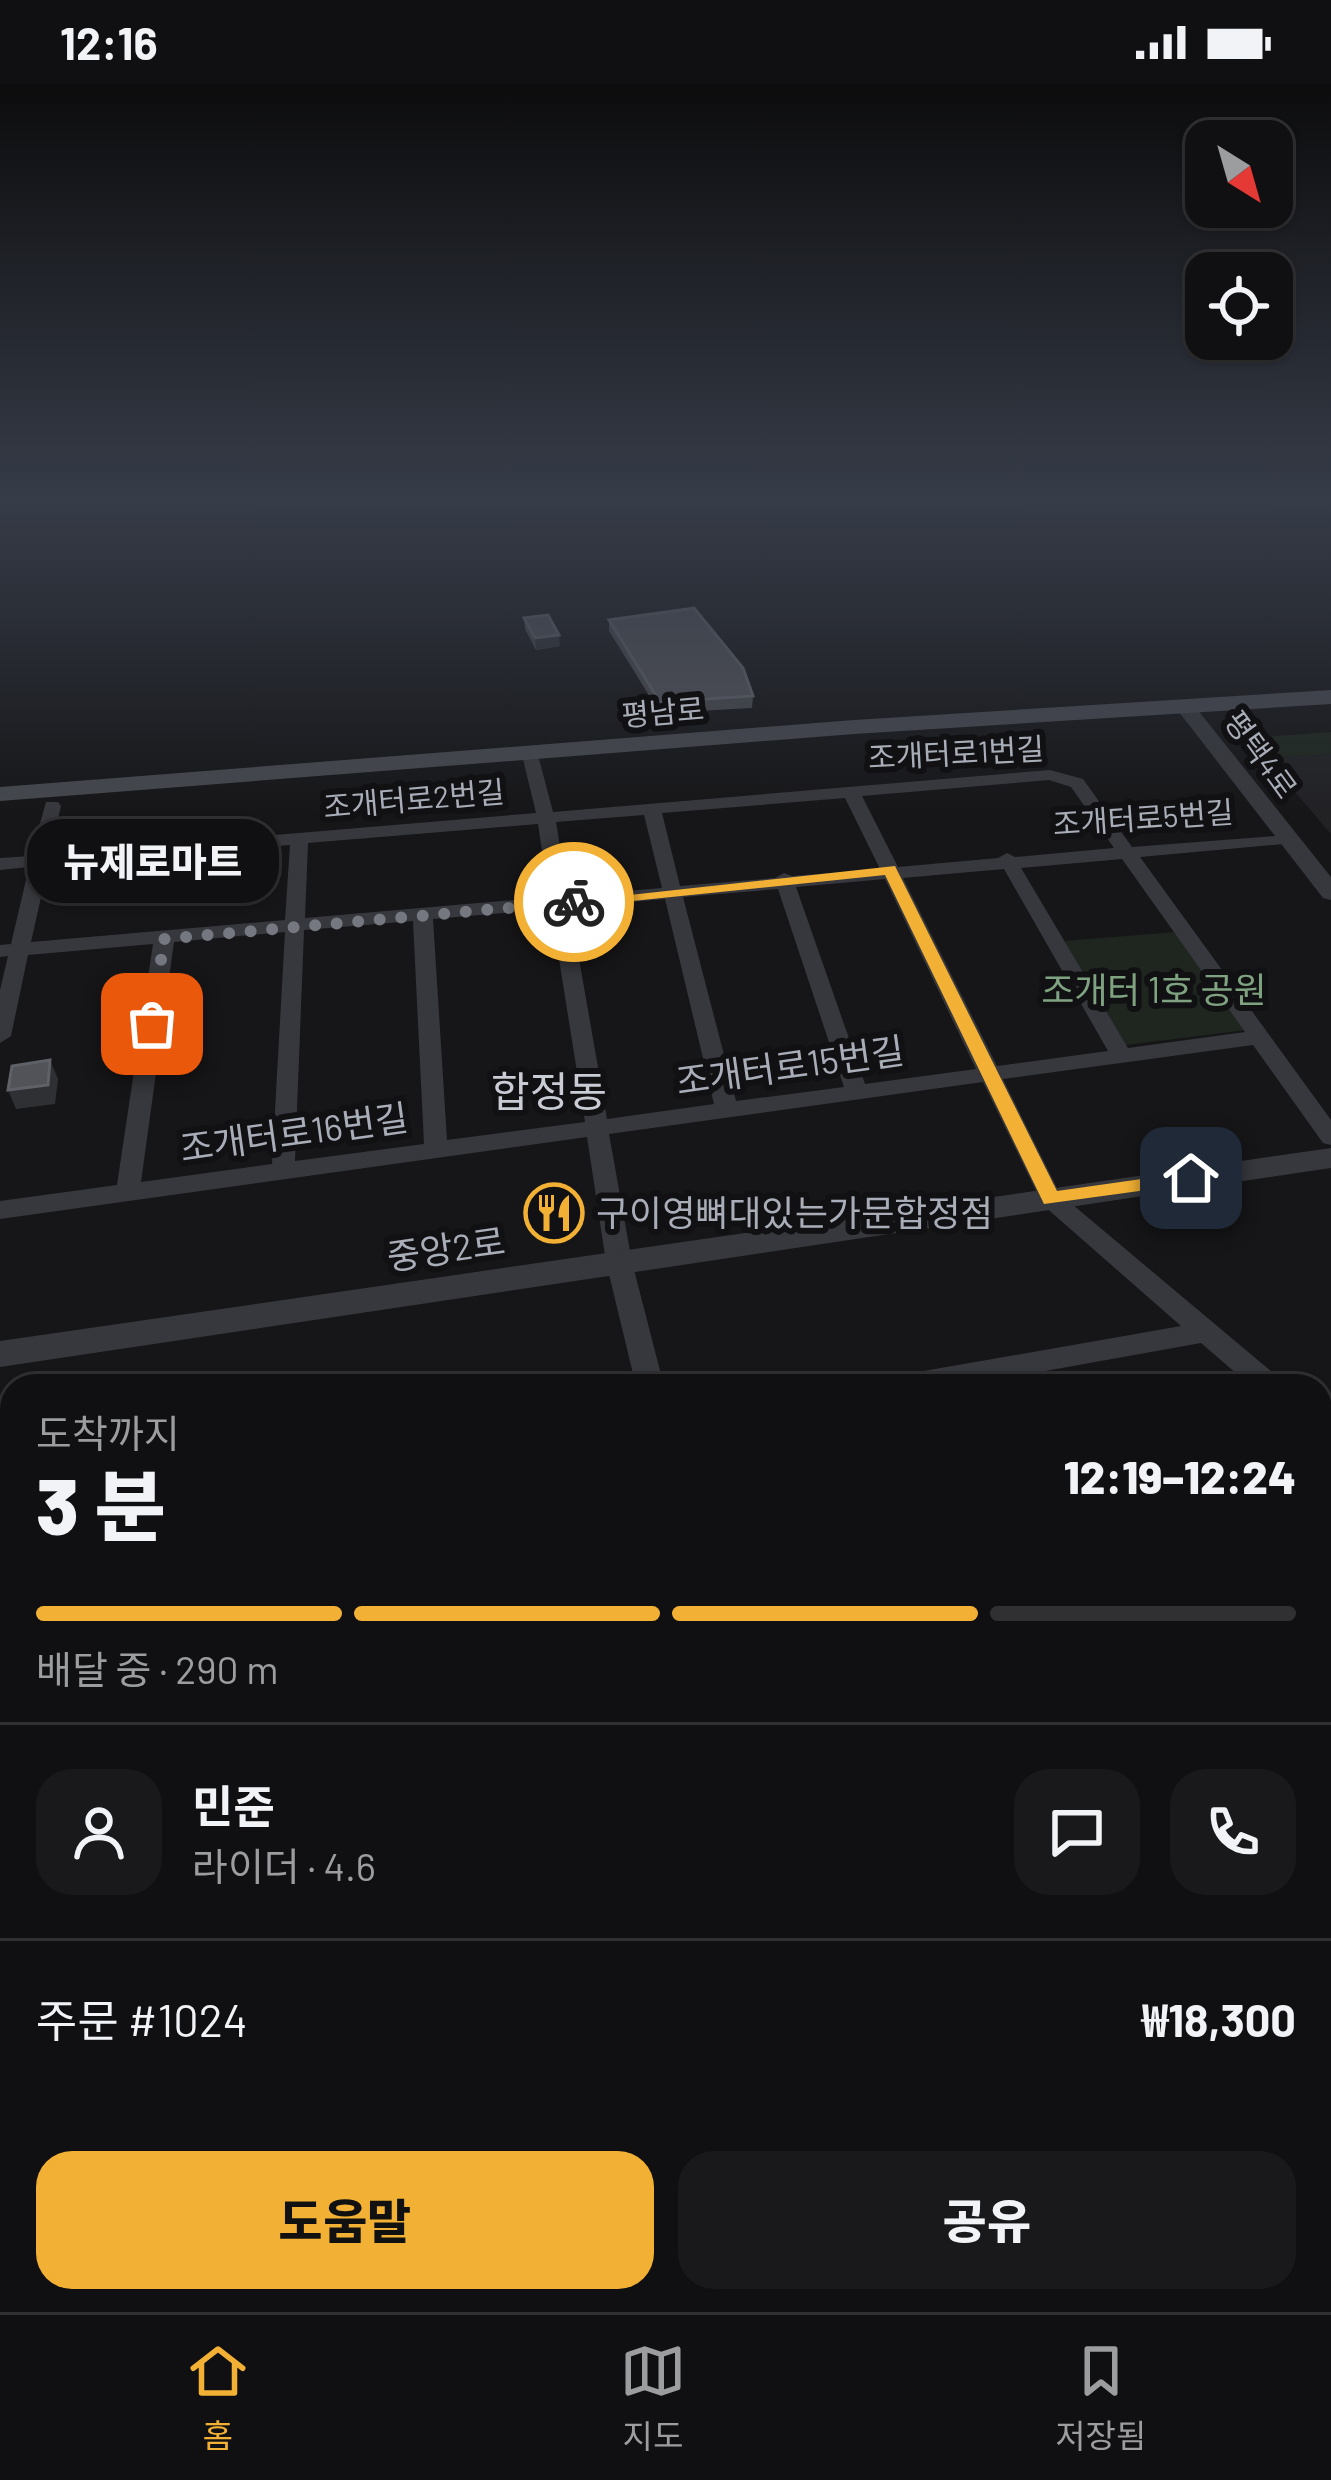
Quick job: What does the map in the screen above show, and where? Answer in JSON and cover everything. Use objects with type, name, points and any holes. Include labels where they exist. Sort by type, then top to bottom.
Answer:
[{"type":"main road","name":"평남로","points":[[0,794],[1201,714],[1331,698]]},
{"type":"main road","name":"평남로","points":[[1201,714],[1331,712]]},
{"type":"main road","name":"평남로","points":[[0,810],[532,762]]},
{"type":"street","name":"평택4로","points":[[1201,714],[1284,838],[1331,893]]},
{"type":"street","name":"평택4로","points":[[1201,714],[1331,867]]},
{"type":"street","points":[[532,762],[546,818],[619,1262],[647,1374]]},
{"type":"street","name":"조개터로1번길","points":[[546,818],[1050,775],[1077,783],[1331,1137]]},
{"type":"street","points":[[850,790],[1051,1199],[1255,1374]]},
{"type":"street","points":[[0,1036],[52,806]]},
{"type":"street","points":[[651,806],[727,1111]]},
{"type":"street","name":"조개터로2번길","points":[[0,864],[546,818]]},
{"type":"street","name":"조개터로5번길","points":[[0,951],[560,904],[890,869],[1284,838]]},
{"type":"street","points":[[283,1171],[299,840]]},
{"type":"street","name":"조개터로5번길","points":[[1007,859],[1122,1056]]},
{"type":"street","points":[[784,879],[857,1093]]},
{"type":"street","points":[[423,916],[436,1150]]},
{"type":"street","points":[[128,1192],[164,939]]},
{"type":"street","name":"조개터로15번길","points":[[598,1131],[1258,1037]]},
{"type":"street","name":"조개터로16번길","points":[[0,1210],[598,1131]]},
{"type":"street","name":"중앙2로","points":[[0,1354],[1331,1158]]},
{"type":"street","points":[[969,1374],[1204,1332]]},
{"type":"street","points":[[1026,1364],[1036,1374]]},
{"type":"shaded area","points":[[1331,754],[1331,834],[1267,759]]},
{"type":"green space","points":[[1331,732],[1331,754],[1267,759],[1255,744],[1264,737]]},
{"type":"green space","name":"조개터 1호 공원","points":[[1176,932],[1246,1030],[1126,1045],[1064,941]]},
{"type":"building","points":[[694,608],[743,668],[753,696],[660,702],[609,620]]},
{"type":"building","points":[[548,615],[559,635],[535,638],[524,618]]},
{"type":"building","points":[[50,1060],[48,1085],[8,1090],[12,1066]]},
{"type":"way so far","points":[[152,1024],[164,939],[574,902]]},
{"type":"place","name":"뉴제로마트","points":[[152,1024]]},
{"type":"place","name":"구이영뼈대있는가문합정점","points":[[554,1213]]},
{"type":"district","name":"합정동","points":[[549,1092]]},
{"type":"route","points":[[574,902],[890,869],[1051,1199],[1191,1178]]}]
